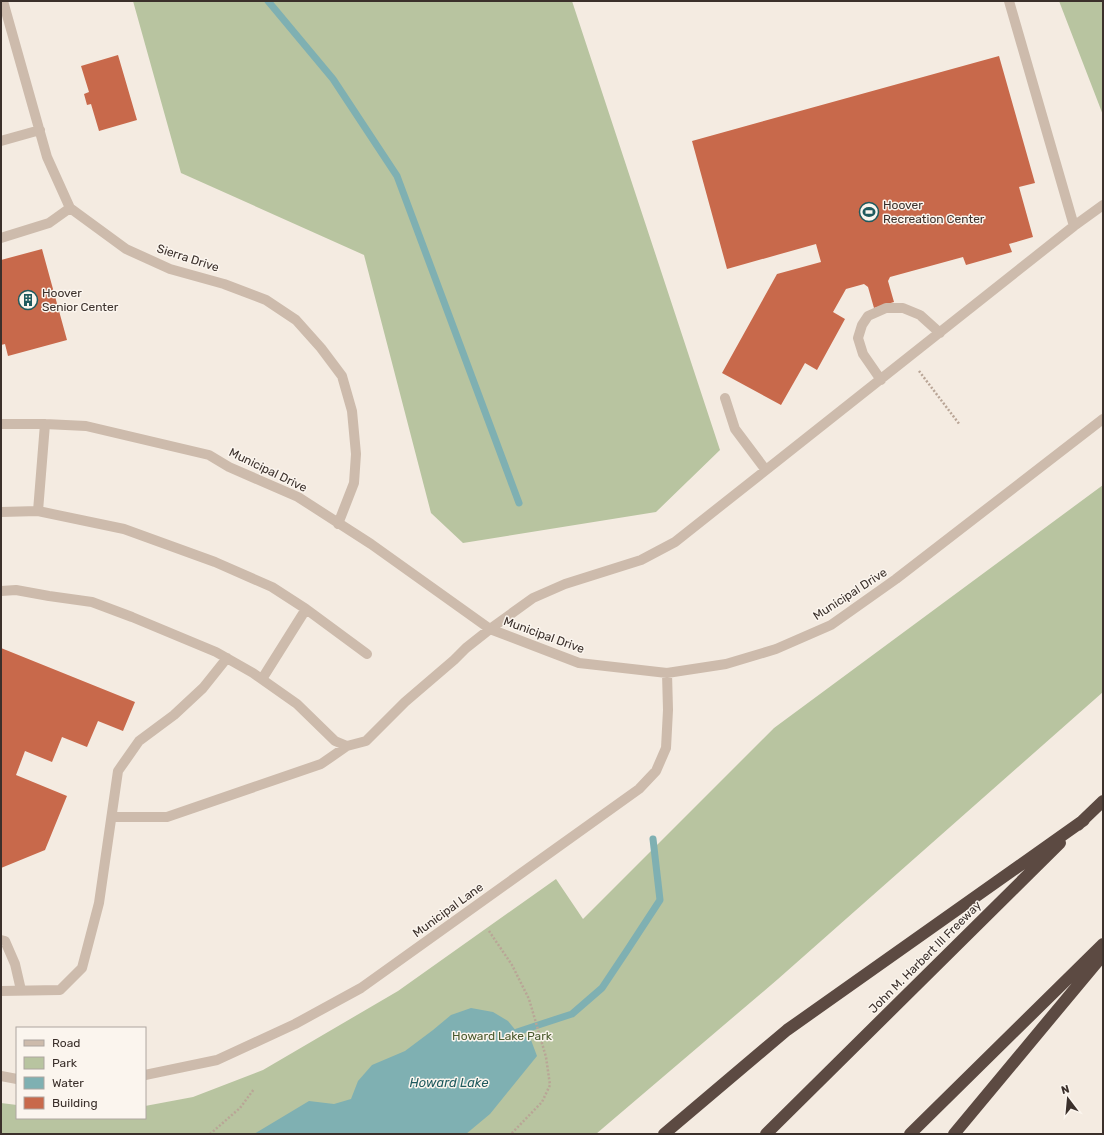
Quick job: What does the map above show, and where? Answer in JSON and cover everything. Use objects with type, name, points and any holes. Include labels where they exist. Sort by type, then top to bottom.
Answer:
[{"type":"highway","name":"John M. Harbert III Freeway","points":[[766,1134],[1103,800]]},
{"type":"highway","points":[[664,1134],[787,1030],[1084,820]]},
{"type":"highway","points":[[910,1134],[1103,944]]},
{"type":"highway","points":[[954,1134],[1103,955]]},
{"type":"street","name":"Sierra Drive","points":[[3,1],[47,156],[70,208],[126,249],[170,269],[224,284],[266,300],[296,320],[321,348],[342,376],[352,411],[356,454],[354,483],[338,524]]},
{"type":"street","points":[[1009,1],[1074,226]]},
{"type":"street","points":[[1,141],[40,130]]},
{"type":"street","points":[[112,817],[167,817],[321,764],[347,746],[366,741],[405,702],[466,648],[533,598],[565,584],[641,560],[675,542],[1074,226],[1103,205]]},
{"type":"street","points":[[1,238],[49,223],[70,208]]},
{"type":"street","points":[[881,380],[863,354],[858,338],[862,325],[868,316],[886,308],[903,308],[920,315],[940,333]]},
{"type":"street","points":[[725,398],[735,429],[766,469]]},
{"type":"street","name":"Municipal Drive","points":[[1,424],[86,426],[209,455],[230,467],[298,497],[371,544],[490,629],[579,662],[667,673],[726,664],[776,649],[831,625],[896,579],[1103,419]]},
{"type":"street","points":[[38,511],[45,424]]},
{"type":"street","points":[[1,512],[38,511],[124,529],[208,560],[272,587],[367,654]]},
{"type":"street","points":[[1,591],[16,590],[92,602],[216,652],[254,673],[297,704],[335,741],[347,746]]},
{"type":"street","points":[[262,679],[306,610]]},
{"type":"street","points":[[1,991],[60,990],[82,968],[99,904],[118,771],[139,741],[174,715],[197,694],[227,658]]},
{"type":"street","name":"Municipal Lane","points":[[146,1075],[217,1060],[295,1024],[361,988],[639,789],[656,771],[666,748],[668,710],[667,673]]},
{"type":"street","points":[[1,940],[5,941],[15,964],[21,990]]},
{"type":"street","points":[[1,1076],[16,1079]]},
{"type":"path","points":[[908,358],[960,425]]},
{"type":"path","points":[[489,931],[512,965],[529,999],[546,1057],[550,1085],[542,1102],[511,1134]]},
{"type":"path","points":[[210,1134],[240,1108],[254,1089]]},
{"type":"green space","points":[[133,1],[572,1],[720,450],[656,512],[463,543],[431,513],[364,255],[181,173]]},
{"type":"green space","points":[[1059,1],[1103,1],[1103,115]]},
{"type":"green space","name":"Howard Lake Park","points":[[1103,485],[1103,692],[778,979],[596,1134],[1,1134],[1,1103],[16,1105],[16,1119],[146,1119],[146,1106],[193,1097],[263,1070],[398,991],[556,879],[583,919],[774,728]]},
{"type":"water","name":"Howard Lake","points":[[471,1008],[493,1012],[508,1021],[517,1032],[531,1040],[537,1056],[490,1114],[466,1134],[254,1134],[309,1101],[334,1104],[351,1099],[358,1081],[372,1065],[405,1051],[451,1015]]},
{"type":"building","points":[[118,55],[137,120],[99,131],[91,104],[87,105],[84,94],[89,92],[81,66]]},
{"type":"building","name":"Hoover Recreation Center","points":[[999,56],[1035,183],[1019,187],[1033,237],[1009,244],[1012,252],[966,265],[963,257],[890,277],[888,281],[894,302],[874,308],[868,287],[864,284],[846,289],[833,312],[845,319],[817,370],[805,363],[781,405],[722,373],[777,274],[821,262],[816,244],[727,269],[692,141]]},
{"type":"building","name":"Hoover Senior Center","points":[[42,249],[67,340],[8,356],[5,344],[1,345],[1,260]]},
{"type":"building","points":[[1,648],[135,702],[123,731],[98,721],[87,747],[62,737],[52,762],[25,751],[16,775],[67,796],[45,850],[1,868]]},
{"type":"waterway","points":[[268,1],[333,79],[397,176],[519,503]]},
{"type":"waterway","points":[[517,1032],[572,1014],[602,988],[660,900],[653,839]]},
{"type":"place","name":"Hoover Recreation Center","points":[[869,212]]},
{"type":"place","name":"Hoover Senior Center","points":[[28,300]]}]
